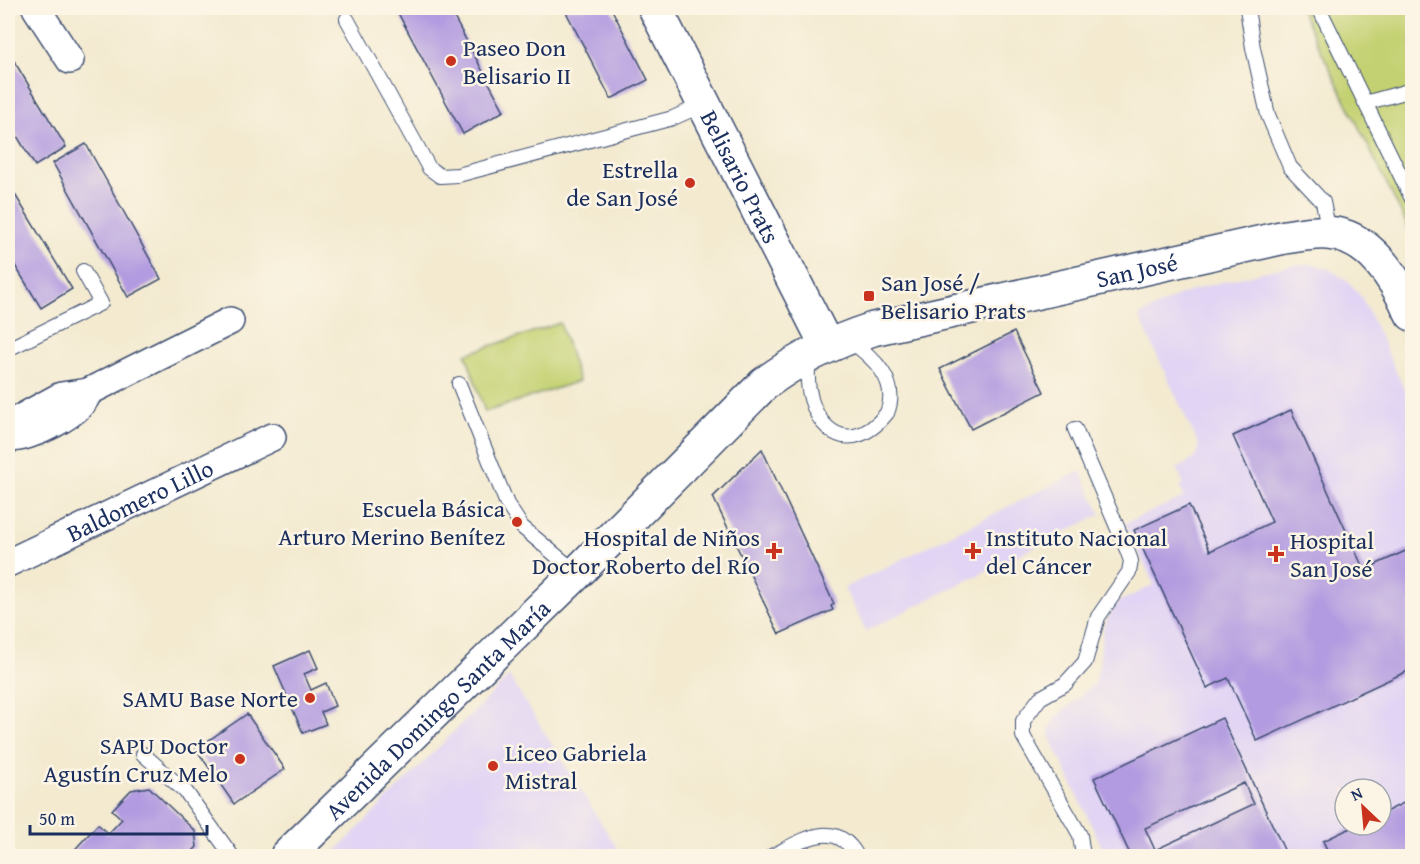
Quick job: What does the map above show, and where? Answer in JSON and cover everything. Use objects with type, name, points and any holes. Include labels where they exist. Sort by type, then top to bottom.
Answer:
[{"type":"main road","name":"Belisario Prats","points":[[655,8],[828,346]]},
{"type":"main road","name":"San José","points":[[828,346],[873,329],[1285,237],[1329,233],[1358,244],[1372,254],[1399,287],[1413,314]]},
{"type":"main road","name":"Avenida Domingo Santa María","points":[[287,856],[577,573],[764,384],[828,346]]},
{"type":"street","points":[[36,8],[70,60]]},
{"type":"street","points":[[8,425],[61,396],[88,392],[230,321]]},
{"type":"street","points":[[8,438],[26,436],[72,413],[83,404],[88,392]]},
{"type":"street","name":"Baldomero Lillo","points":[[8,563],[272,437]]},
{"type":"lane","points":[[1246,8],[1269,116],[1290,167],[1323,201],[1329,233]]},
{"type":"lane","points":[[1319,8],[1413,199]]},
{"type":"lane","points":[[347,19],[429,168],[440,176],[458,175],[673,118],[704,104]]},
{"type":"lane","points":[[1365,103],[1413,90]]},
{"type":"lane","points":[[8,349],[101,303],[83,271]]},
{"type":"lane","points":[[828,346],[871,356],[890,387],[887,413],[869,429],[846,435],[837,434],[821,422],[811,405],[807,390],[828,346]]},
{"type":"lane","points":[[459,384],[507,504],[522,526],[577,573]]},
{"type":"lane","points":[[1075,429],[1131,561],[1129,572],[1098,617],[1085,662],[1065,684],[1040,698],[1023,721],[1023,736],[1080,835],[1083,856]]},
{"type":"lane","points":[[143,754],[186,792],[232,856]]},
{"type":"lane","points":[[772,856],[810,837],[830,834],[849,842],[857,856]]},
{"type":"shaded area","name":"Hospital San José","points":[[1312,264],[1329,269],[1349,282],[1362,298],[1412,406],[1412,856],[1106,856],[1050,737],[1050,727],[1055,718],[1094,684],[1099,667],[1103,629],[1110,614],[1120,601],[1154,585],[1125,523],[1184,497],[1180,486],[1184,484],[1177,469],[1195,458],[1199,446],[1139,316],[1180,295],[1206,286],[1292,265]]},
{"type":"shaded area","name":"Instituto Nacional del Cáncer","points":[[1080,471],[1101,514],[866,631],[844,588]]},
{"type":"shaded area","name":"Liceo Gabriela Mistral","points":[[509,676],[622,856],[331,856]]},
{"type":"green space","points":[[1300,8],[1412,8],[1412,235]]},
{"type":"green space","points":[[560,323],[579,381],[485,412],[466,354]]},
{"type":"building","name":"Paseo Don Belisario II","points":[[404,8],[449,8],[504,111],[463,134],[397,11]]},
{"type":"building","name":"Paseo Don Belisario II","points":[[564,8],[611,8],[648,80],[611,99]]},
{"type":"building","points":[[8,51],[66,147],[35,166],[8,121]]},
{"type":"building","points":[[86,144],[161,279],[128,297],[53,163]]},
{"type":"building","points":[[8,183],[72,289],[41,308],[8,254]]},
{"type":"building","points":[[1014,332],[1044,392],[971,429],[940,369]]},
{"type":"building","points":[[1291,410],[1364,570],[1412,548],[1412,669],[1257,741],[1228,678],[1207,688],[1134,530],[1189,505],[1210,551],[1272,522],[1233,436]]},
{"type":"building","name":"Hospital de Niños Doctor Roberto del Río","points":[[762,449],[834,604],[831,606],[833,610],[779,634],[713,497]]},
{"type":"building","name":"SAMU Base Norte","points":[[310,650],[318,668],[304,674],[311,690],[326,683],[335,706],[321,712],[326,724],[303,733],[274,666]]},
{"type":"building","name":"SAPU Doctor Agustín Cruz Melo","points":[[247,714],[285,769],[234,804],[196,749]]},
{"type":"building","points":[[1222,718],[1287,856],[1131,856],[1094,778]],"holes":[[[1244,783],[1254,804],[1155,850],[1145,828]]]},
{"type":"building","points":[[149,787],[195,831],[197,847],[188,856],[69,856],[98,824],[108,834],[122,819],[112,810],[131,790]]},
{"type":"building","points":[[1412,799],[1412,856],[1330,856],[1323,841],[1333,836],[1393,837],[1393,808]]},
{"type":"place","name":"Paseo Don Belisario II","points":[[451,61]]},
{"type":"place","name":"Estrella de San José","points":[[690,183]]},
{"type":"place","name":"San José / Belisario Prats","points":[[869,296]]},
{"type":"place","name":"Escuela Básica Arturo Merino Benítez","points":[[517,522]]},
{"type":"place","name":"Hospital de Niños Doctor Roberto del Río","points":[[774,551]]},
{"type":"place","name":"Instituto Nacional del Cáncer","points":[[973,551]]},
{"type":"place","name":"Hospital San José","points":[[1276,554]]},
{"type":"place","name":"SAMU Base Norte","points":[[310,698]]},
{"type":"place","name":"SAPU Doctor Agustín Cruz Melo","points":[[240,759]]},
{"type":"place","name":"Liceo Gabriela Mistral","points":[[493,766]]}]
